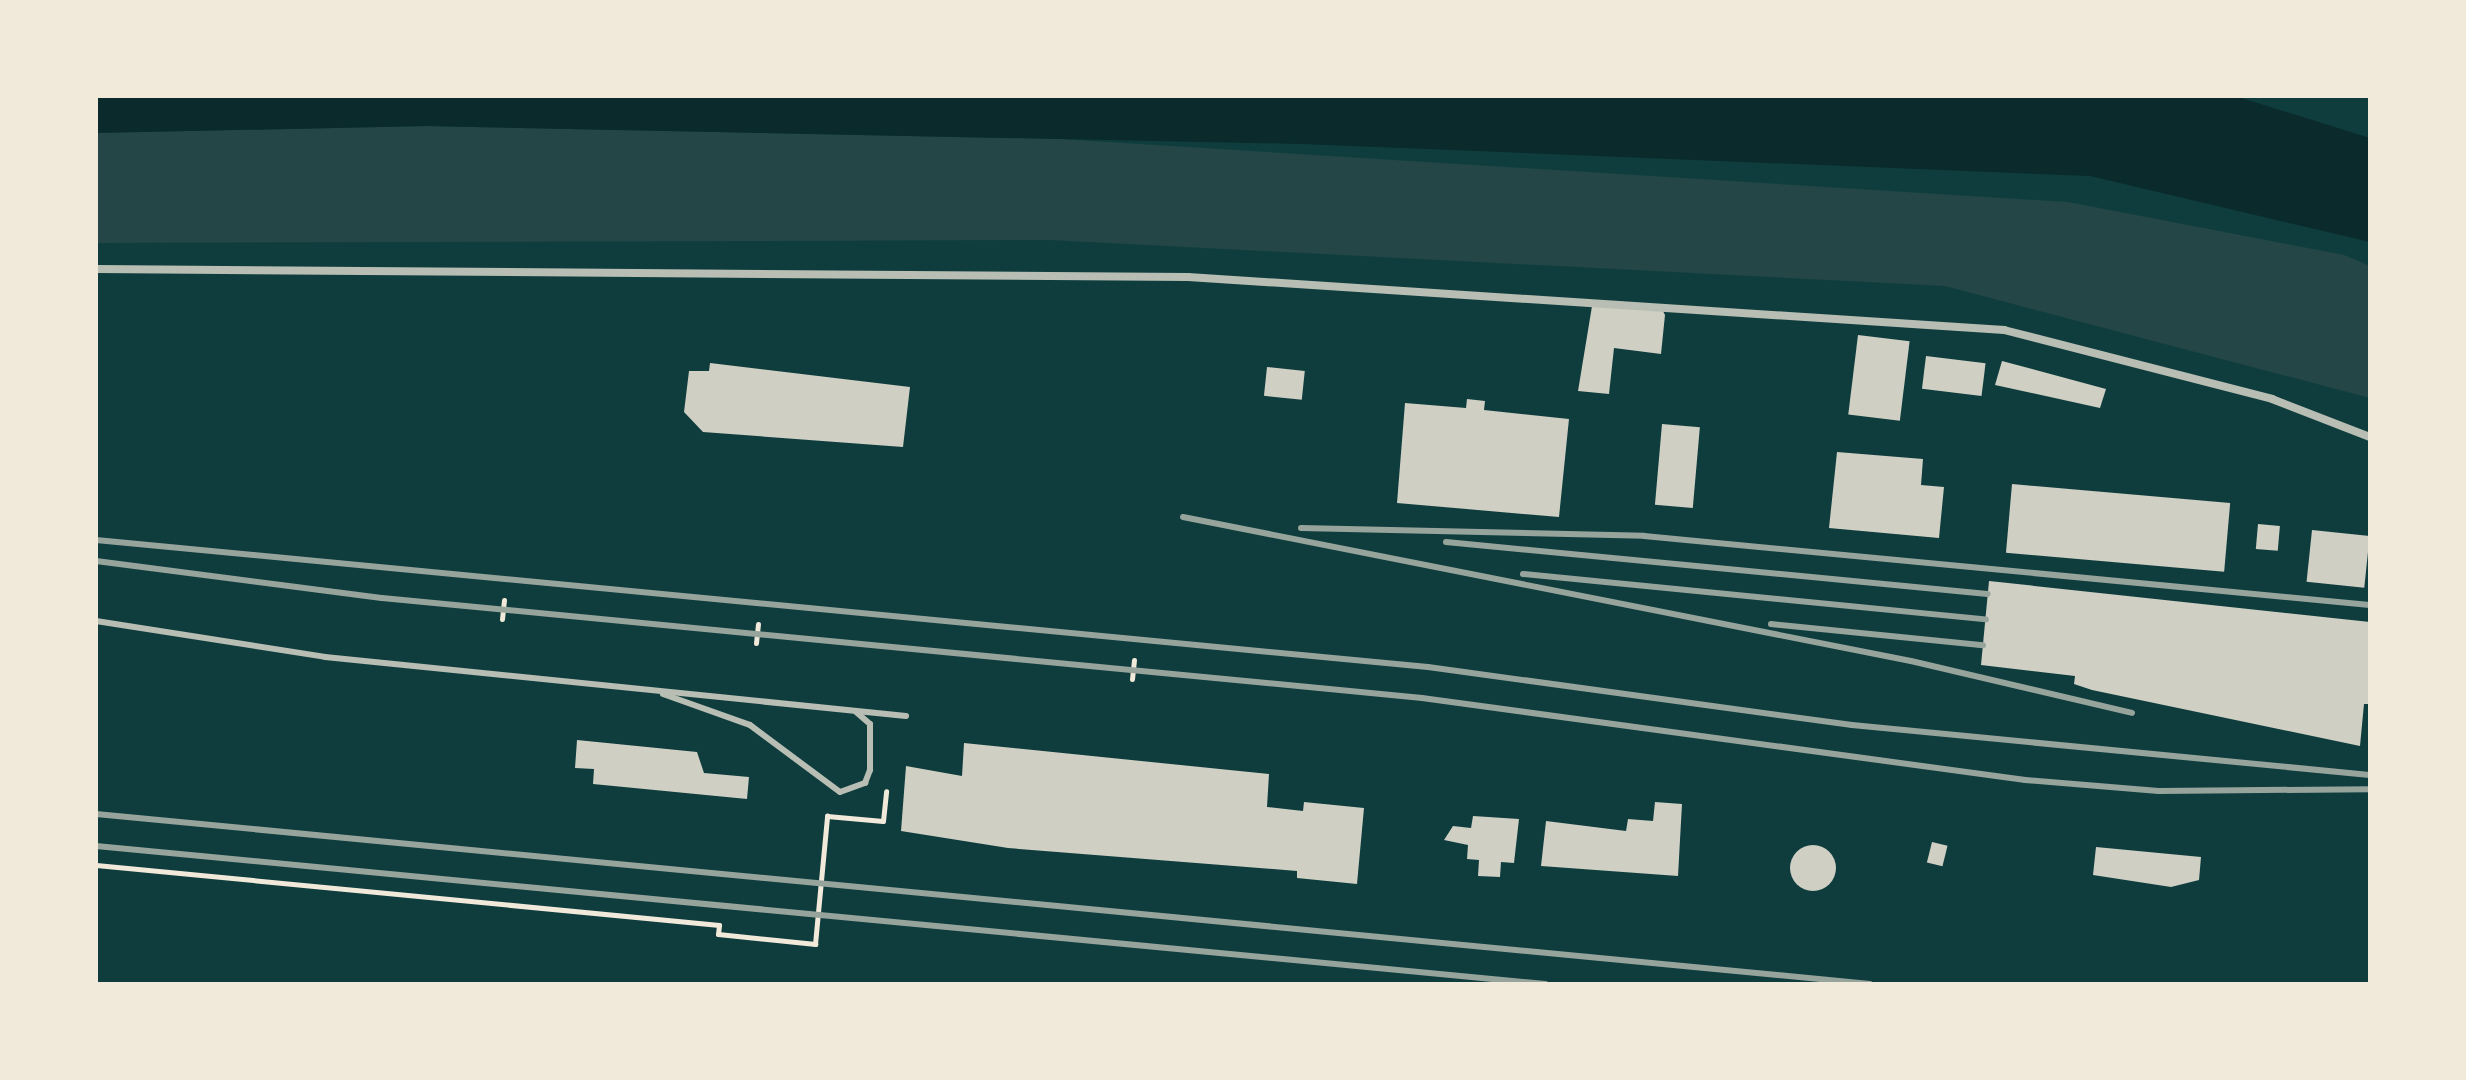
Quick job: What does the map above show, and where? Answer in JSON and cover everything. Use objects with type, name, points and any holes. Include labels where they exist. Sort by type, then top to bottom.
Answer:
[{"type":"street","points":[[96,269],[1188,277],[1988,328],[2272,399],[2370,437]]},
{"type":"lane","points":[[96,621],[325,657],[906,716]]},
{"type":"lane","points":[[648,690],[750,725],[840,792],[865,783],[870,770],[870,724],[856,711]]},
{"type":"path","points":[[502,619],[504,600]]},
{"type":"path","points":[[756,643],[758,624]]},
{"type":"path","points":[[1132,679],[1134,660]]},
{"type":"path","points":[[96,865],[719,925],[718,934],[815,944],[827,816],[883,821]]},
{"type":"shaded area","points":[[96,96],[2235,96],[2370,138],[2370,242],[2090,176],[1302,144],[426,126],[96,133]]},
{"type":"shaded area","points":[[426,126],[1059,139],[2068,202],[2344,255],[2370,266],[2370,398],[1945,286],[1050,240],[96,243],[96,133]]},
{"type":"building","points":[[1593,300],[1661,307],[1665,315],[1661,354],[1614,348],[1609,394],[1578,391]]},
{"type":"building","points":[[1858,335],[1910,341],[1900,421],[1848,414]]},
{"type":"building","points":[[1926,356],[1986,363],[1982,396],[1922,389]]},
{"type":"building","points":[[2002,361],[2106,389],[2100,408],[1995,385]]},
{"type":"building","points":[[710,363],[910,387],[903,447],[703,432],[684,412],[689,371],[709,371]]},
{"type":"building","points":[[1267,367],[1305,371],[1302,400],[1264,396]]},
{"type":"building","points":[[1467,399],[1485,401],[1484,410],[1569,419],[1559,517],[1397,503],[1405,403],[1466,408]]},
{"type":"building","points":[[1662,424],[1700,427],[1693,508],[1655,505]]},
{"type":"building","points":[[1837,452],[1923,459],[1921,485],[1944,487],[1939,538],[1829,528]]},
{"type":"building","points":[[2012,484],[2230,503],[2224,572],[2006,553]]},
{"type":"building","points":[[2258,524],[2280,526],[2278,551],[2256,549]]},
{"type":"building","points":[[2312,530],[2370,536],[2364,588],[2307,582]]},
{"type":"building","points":[[1989,581],[2370,622],[2370,704],[2364,704],[2360,746],[2092,690],[2074,684],[2075,676],[1981,665]]},
{"type":"building","points":[[577,740],[697,752],[704,773],[749,777],[747,799],[593,784],[594,769],[575,768]]},
{"type":"building","points":[[964,743],[1269,774],[1267,807],[1303,811],[1304,802],[1364,808],[1357,884],[1297,878],[1297,871],[1008,848],[901,831],[906,766],[962,776]]},
{"type":"building","points":[[1655,802],[1682,804],[1678,876],[1541,866],[1546,821],[1626,831],[1628,819],[1653,821]]},
{"type":"building","points":[[1473,816],[1519,819],[1514,863],[1501,862],[1500,877],[1478,876],[1479,860],[1467,859],[1468,845],[1444,840],[1453,826],[1471,828]]},
{"type":"building","points":[[1932,842],[1948,846],[1942,866],[1927,862]]},
{"type":"building","points":[[1813,845],[1822,846],[1829,852],[1835,859],[1835,877],[1829,884],[1822,890],[1813,891],[1804,890],[1797,884],[1791,877],[1790,868],[1791,859],[1797,852],[1804,846]]},
{"type":"building","points":[[2096,847],[2201,857],[2199,880],[2171,887],[2093,875]]},
{"type":"railway","points":[[1183,517],[1911,661],[2132,713]]},
{"type":"railway","points":[[1301,528],[1644,536],[2370,605]]},
{"type":"railway","points":[[96,540],[1428,667],[1852,725],[2370,775]]},
{"type":"railway","points":[[1446,542],[1988,594]]},
{"type":"railway","points":[[96,561],[382,598],[1422,698],[2025,780],[2159,791],[2370,789]]},
{"type":"railway","points":[[1523,574],[1986,619]]},
{"type":"railway","points":[[1771,624],[1983,645]]},
{"type":"railway","points":[[96,814],[1870,984]]},
{"type":"railway","points":[[96,846],[1545,984]]}]
